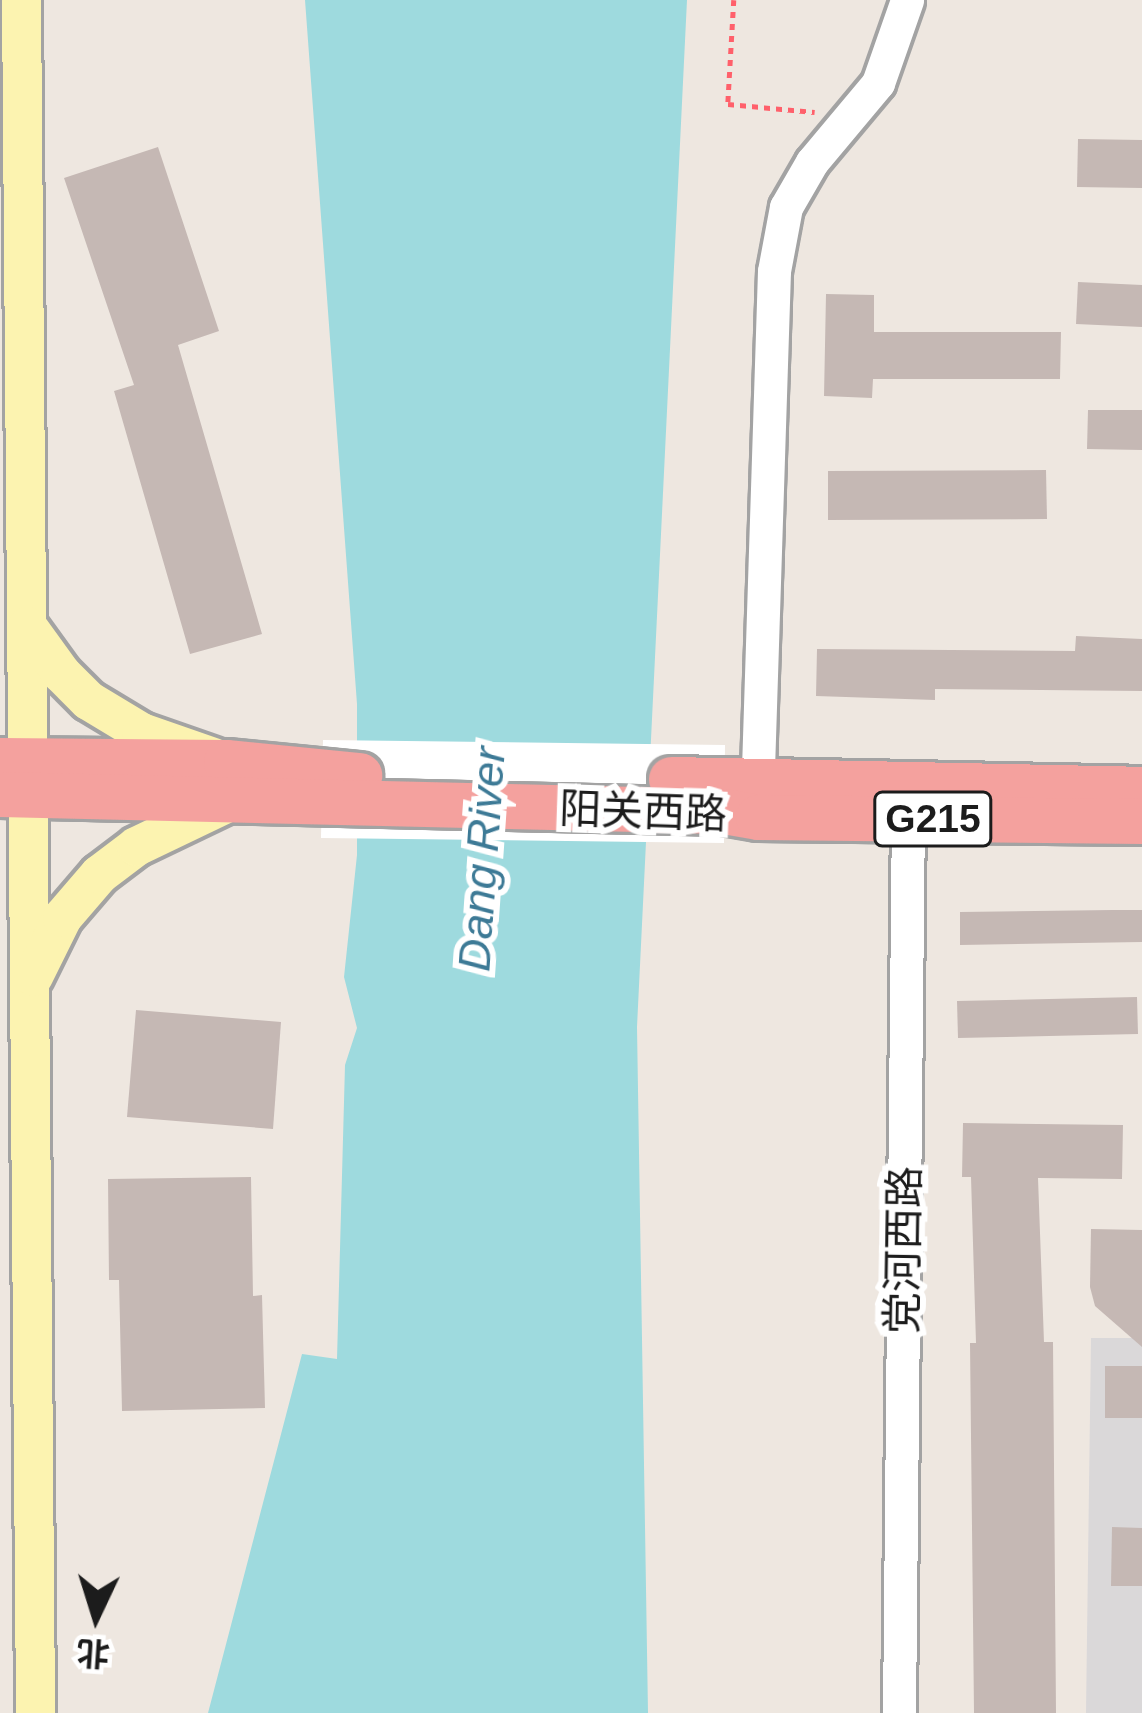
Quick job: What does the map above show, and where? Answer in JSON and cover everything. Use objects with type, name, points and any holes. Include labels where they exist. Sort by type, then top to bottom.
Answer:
[{"type":"highway","name":"阳关西路","points":[[11,777],[908,803],[1142,821]]},
{"type":"highway","name":"阳关西路","points":[[908,803],[1142,789]]},
{"type":"main road","points":[[11,1713],[10,614],[21,0]]},
{"type":"main road","points":[[0,512],[10,614],[61,674],[88,700],[232,780],[99,874],[62,917],[11,964],[35,1713]]},
{"type":"street","points":[[741,797],[774,271],[786,207],[812,161],[878,82],[907,0]]},
{"type":"street","name":"党河西路","points":[[899,1713],[908,803]]},
{"type":"path","points":[[734,0],[728,104],[851,116]]},
{"type":"shaded area","points":[[1091,1338],[1142,1338],[1142,1713],[1086,1713]]},
{"type":"water","name":"Dang River","points":[[305,0],[687,0],[637,1027],[648,1713],[208,1713],[302,1354],[337,1359],[345,1065],[357,1028],[344,977],[357,855],[357,704]]},
{"type":"pier","points":[[323,740],[725,745],[724,843],[321,838]]},
{"type":"building","points":[[1078,139],[1142,140],[1142,188],[1077,187]]},
{"type":"building","points":[[158,147],[219,331],[178,345],[262,634],[190,654],[114,391],[134,385],[64,178]]},
{"type":"building","points":[[1078,282],[1142,285],[1142,327],[1076,324]]},
{"type":"building","points":[[826,294],[874,295],[874,332],[1061,332],[1060,379],[873,379],[872,398],[824,396]]},
{"type":"building","points":[[1088,410],[1142,410],[1142,450],[1087,449]]},
{"type":"building","points":[[1046,470],[1047,519],[828,520],[828,471]]},
{"type":"building","points":[[1076,636],[1142,639],[1142,691],[935,689],[935,700],[816,696],[817,649],[1075,651]]},
{"type":"building","points":[[1142,910],[1142,942],[960,945],[960,912]]},
{"type":"building","points":[[1137,997],[1138,1034],[958,1038],[957,1001]]},
{"type":"building","points":[[136,1010],[281,1022],[273,1129],[127,1117]]},
{"type":"building","points":[[963,1123],[1123,1125],[1122,1179],[1038,1178],[1044,1342],[1053,1342],[1056,1713],[974,1713],[970,1343],[976,1343],[971,1177],[962,1177]]},
{"type":"building","points":[[251,1177],[253,1296],[262,1295],[265,1408],[122,1411],[119,1280],[109,1280],[108,1179]]},
{"type":"building","points":[[1091,1229],[1142,1230],[1142,1347],[1095,1306],[1090,1287]]},
{"type":"building","points":[[1105,1366],[1142,1366],[1142,1418],[1105,1418]]},
{"type":"building","points":[[1112,1527],[1142,1528],[1142,1586],[1111,1586]]}]
